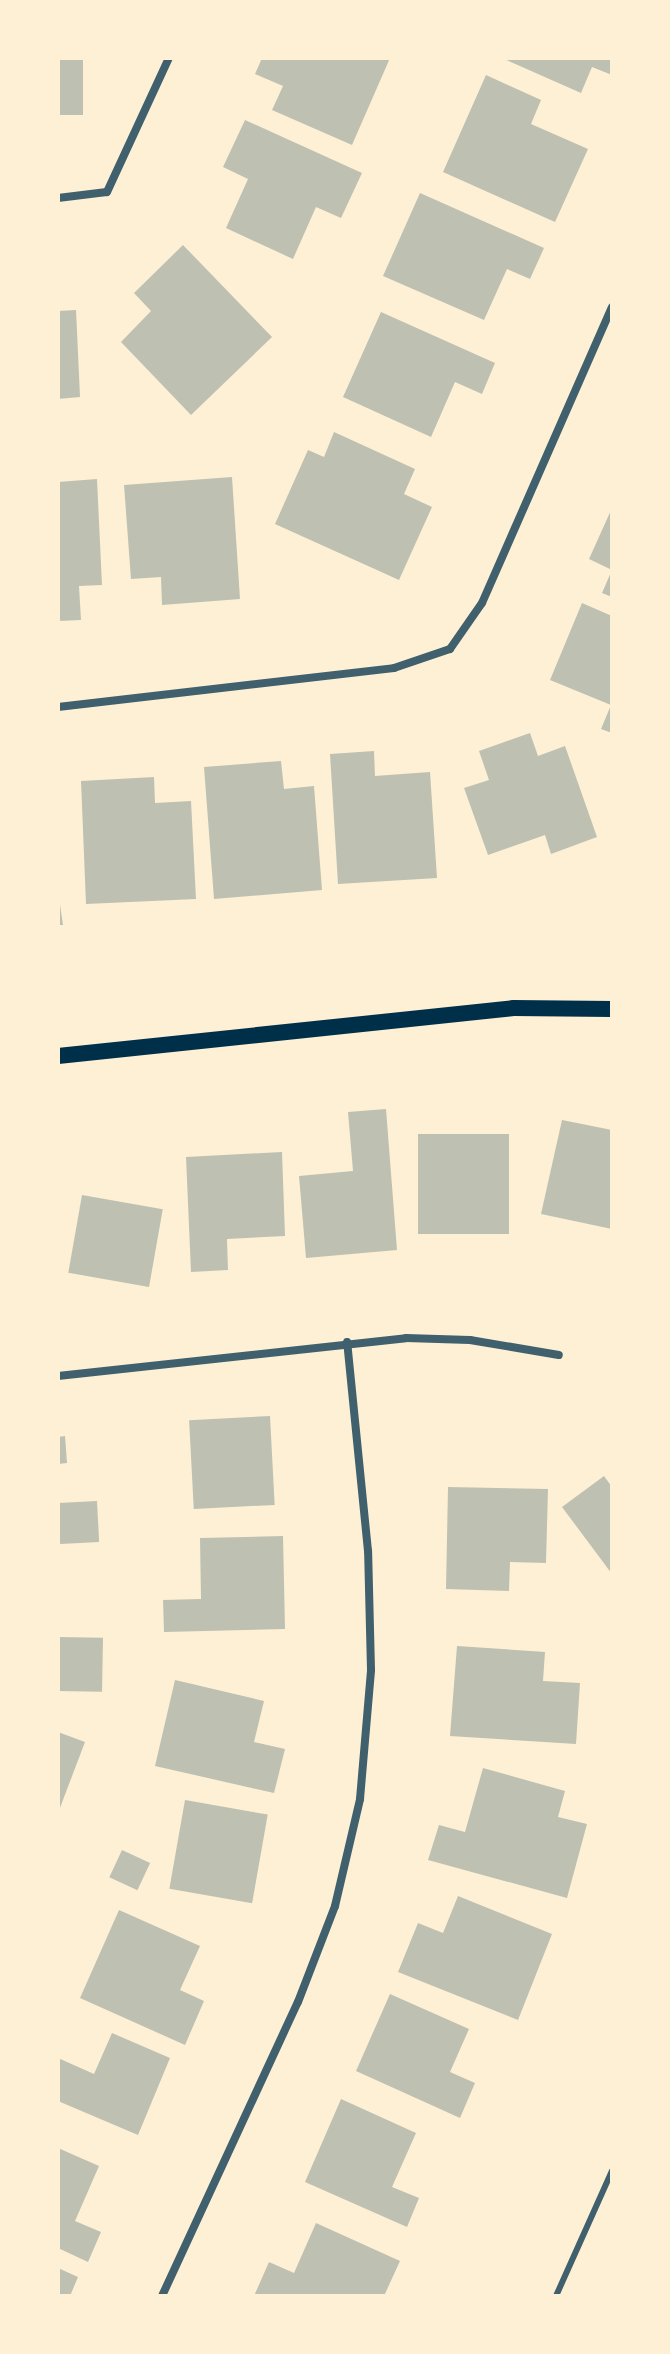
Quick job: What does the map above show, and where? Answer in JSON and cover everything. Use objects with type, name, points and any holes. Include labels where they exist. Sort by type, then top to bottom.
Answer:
[{"type":"main road","points":[[58,1056],[513,1008],[612,1009]]},
{"type":"street","points":[[58,198],[107,192],[169,58]]},
{"type":"street","points":[[58,707],[394,668],[450,649],[482,603],[612,307]]},
{"type":"street","points":[[58,1376],[347,1342],[470,1340],[559,1355]]},
{"type":"street","points":[[162,2296],[298,2002],[335,1906],[360,1799],[371,1670],[368,1551],[347,1342]]},
{"type":"lane","points":[[556,2296],[612,2171]]},
{"type":"building","points":[[58,58],[83,58],[83,115],[58,115]]},
{"type":"building","points":[[262,58],[390,58],[352,145],[272,110],[283,86],[255,74]]},
{"type":"building","points":[[502,58],[612,58],[612,75],[592,67],[581,93]]},
{"type":"building","points":[[486,75],[541,100],[531,124],[588,149],[555,222],[443,172]]},
{"type":"building","points":[[245,120],[362,173],[341,218],[316,207],[293,259],[226,228],[248,179],[223,167]]},
{"type":"building","points":[[420,193],[544,248],[530,279],[507,269],[484,320],[383,276]]},
{"type":"building","points":[[183,245],[272,337],[191,415],[121,342],[151,311],[134,293]]},
{"type":"building","points":[[76,310],[80,397],[58,399],[58,311]]},
{"type":"building","points":[[381,312],[495,363],[482,394],[455,382],[431,437],[343,397]]},
{"type":"building","points":[[334,432],[415,469],[404,494],[432,507],[399,580],[275,524],[308,450],[324,457]]},
{"type":"building","points":[[232,477],[240,599],[162,605],[161,577],[131,579],[124,485]]},
{"type":"building","points":[[97,479],[102,585],[79,586],[81,620],[58,621],[58,482]]},
{"type":"building","points":[[612,508],[612,570],[589,559]]},
{"type":"building","points":[[612,570],[612,597],[602,593]]},
{"type":"building","points":[[582,603],[612,616],[612,733],[601,729],[611,705],[550,680]]},
{"type":"building","points":[[530,733],[538,756],[565,746],[597,837],[551,854],[545,835],[488,855],[464,788],[489,780],[479,751]]},
{"type":"building","points":[[374,751],[375,776],[430,772],[437,878],[338,884],[330,754]]},
{"type":"building","points":[[281,761],[284,789],[314,786],[322,890],[214,899],[204,767]]},
{"type":"building","points":[[154,777],[155,803],[191,801],[196,899],[86,904],[81,781]]},
{"type":"building","points":[[58,891],[63,925],[58,925]]},
{"type":"building","points":[[386,1109],[397,1250],[306,1258],[299,1176],[353,1171],[348,1112]]},
{"type":"building","points":[[562,1120],[612,1130],[612,1229],[541,1214]]},
{"type":"building","points":[[418,1134],[509,1134],[509,1234],[418,1234]]},
{"type":"building","points":[[282,1152],[285,1236],[227,1239],[228,1270],[191,1272],[186,1157]]},
{"type":"building","points":[[82,1195],[163,1209],[149,1287],[68,1273]]},
{"type":"building","points":[[270,1416],[275,1505],[194,1509],[189,1420]]},
{"type":"building","points":[[65,1436],[67,1463],[58,1464],[58,1437]]},
{"type":"building","points":[[604,1476],[612,1487],[612,1574],[562,1507]]},
{"type":"building","points":[[448,1487],[548,1489],[546,1563],[510,1562],[509,1591],[446,1589]]},
{"type":"building","points":[[97,1501],[99,1542],[60,1544],[58,1503]]},
{"type":"building","points":[[283,1536],[285,1629],[164,1632],[163,1600],[201,1599],[200,1538]]},
{"type":"building","points":[[58,1637],[103,1638],[102,1692],[58,1691]]},
{"type":"building","points":[[457,1646],[545,1652],[543,1681],[580,1683],[576,1744],[450,1736]]},
{"type":"building","points":[[175,1680],[264,1701],[254,1742],[285,1749],[274,1793],[155,1766]]},
{"type":"building","points":[[58,1732],[85,1742],[58,1813]]},
{"type":"building","points":[[483,1768],[565,1791],[558,1817],[587,1824],[567,1898],[428,1860],[439,1825],[465,1832]]},
{"type":"building","points":[[185,1800],[268,1815],[252,1903],[169,1889]]},
{"type":"building","points":[[122,1850],[150,1863],[137,1890],[109,1877]]},
{"type":"building","points":[[458,1896],[552,1934],[518,2020],[398,1972],[418,1923],[443,1933]]},
{"type":"building","points":[[119,1910],[200,1946],[180,1990],[204,2001],[185,2045],[80,1998]]},
{"type":"building","points":[[390,1994],[469,2029],[450,2072],[475,2083],[460,2118],[356,2071]]},
{"type":"building","points":[[112,2033],[170,2058],[138,2135],[58,2101],[58,2058],[94,2074]]},
{"type":"building","points":[[341,2099],[416,2133],[392,2187],[419,2198],[407,2227],[305,2182]]},
{"type":"building","points":[[58,2148],[99,2166],[75,2221],[101,2232],[88,2262],[58,2248]]},
{"type":"building","points":[[316,2223],[400,2261],[384,2296],[254,2296],[269,2262],[294,2273]]},
{"type":"building","points":[[58,2268],[78,2277],[70,2296],[58,2296]]}]
